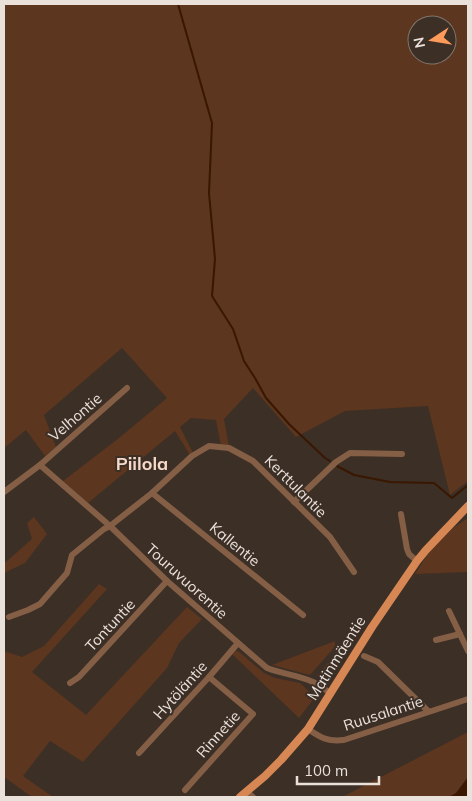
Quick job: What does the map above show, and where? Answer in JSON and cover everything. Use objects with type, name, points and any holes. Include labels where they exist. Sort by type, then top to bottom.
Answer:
[{"type":"main road","name":"Matinmäentie","points":[[240,797],[250,794],[308,729],[372,626],[417,561],[468,506]]},
{"type":"main road","name":"Matinmäentie","points":[[448,527],[468,513]]},
{"type":"street","name":"Velhontie","points":[[4,492],[40,465],[127,388]]},
{"type":"street","name":"Kerttulantie","points":[[9,617],[40,604],[67,573],[72,555],[152,493],[192,456],[209,446],[229,448],[252,461],[330,537],[354,572]]},
{"type":"street","points":[[294,502],[336,462],[350,453],[402,454]]},
{"type":"street","name":"Touruvuorentie","points":[[40,465],[110,526],[167,581],[267,668],[276,672],[302,677],[314,682],[330,693]]},
{"type":"street","name":"Kallentie","points":[[152,493],[303,615]]},
{"type":"street","points":[[401,514],[407,549],[409,554],[417,561]]},
{"type":"street","name":"Tontuntie","points":[[70,683],[79,677],[167,581]]},
{"type":"street","points":[[449,611],[468,651]]},
{"type":"street","points":[[436,640],[460,634]]},
{"type":"street","name":"Hytöläntie","points":[[139,753],[238,643]]},
{"type":"street","points":[[364,656],[378,662],[428,712]]},
{"type":"street","name":"Rinnetie","points":[[185,790],[252,714],[209,677]]},
{"type":"street","name":"Ruusalantie","points":[[308,729],[322,738],[334,741],[344,740],[468,699]]},
{"type":"shaded area","points":[[4,4],[468,4],[468,481],[450,495],[428,406],[345,411],[296,437],[253,388],[224,419],[229,447],[221,446],[216,420],[191,418],[180,427],[193,453],[190,455],[175,431],[88,503],[63,481],[167,398],[122,348],[44,415],[56,447],[45,456],[26,430],[4,448]]},
{"type":"shaded area","points":[[34,517],[47,534],[25,563],[4,573],[4,563],[32,539],[27,523]]},
{"type":"shaded area","points":[[468,518],[468,572],[415,574],[429,552],[453,528]]},
{"type":"shaded area","points":[[99,584],[107,589],[32,672],[86,715],[187,607],[202,619],[179,643],[167,668],[83,762],[50,741],[23,776],[53,797],[32,797],[4,777],[4,651],[22,657],[44,646]]},
{"type":"shaded area","points":[[335,641],[333,649],[310,675],[272,665]]},
{"type":"shaded area","points":[[345,642],[350,645],[327,680],[317,676]]},
{"type":"shaded area","points":[[238,651],[264,673],[275,678],[300,683],[315,697],[299,718],[232,654]]},
{"type":"shaded area","points":[[468,732],[468,777],[457,793],[458,797],[342,797]]},
{"type":"shaded area","points":[[468,777],[468,797],[449,797],[456,793]]},
{"type":"waterway","points":[[178,4],[212,123],[209,193],[215,259],[212,296],[233,329],[244,361],[266,398],[289,424],[330,461]]},
{"type":"waterway","points":[[337,466],[354,475],[390,482],[434,483],[452,498],[468,485]]},
{"type":"district","name":"Piilola","points":[[142,463]]}]
